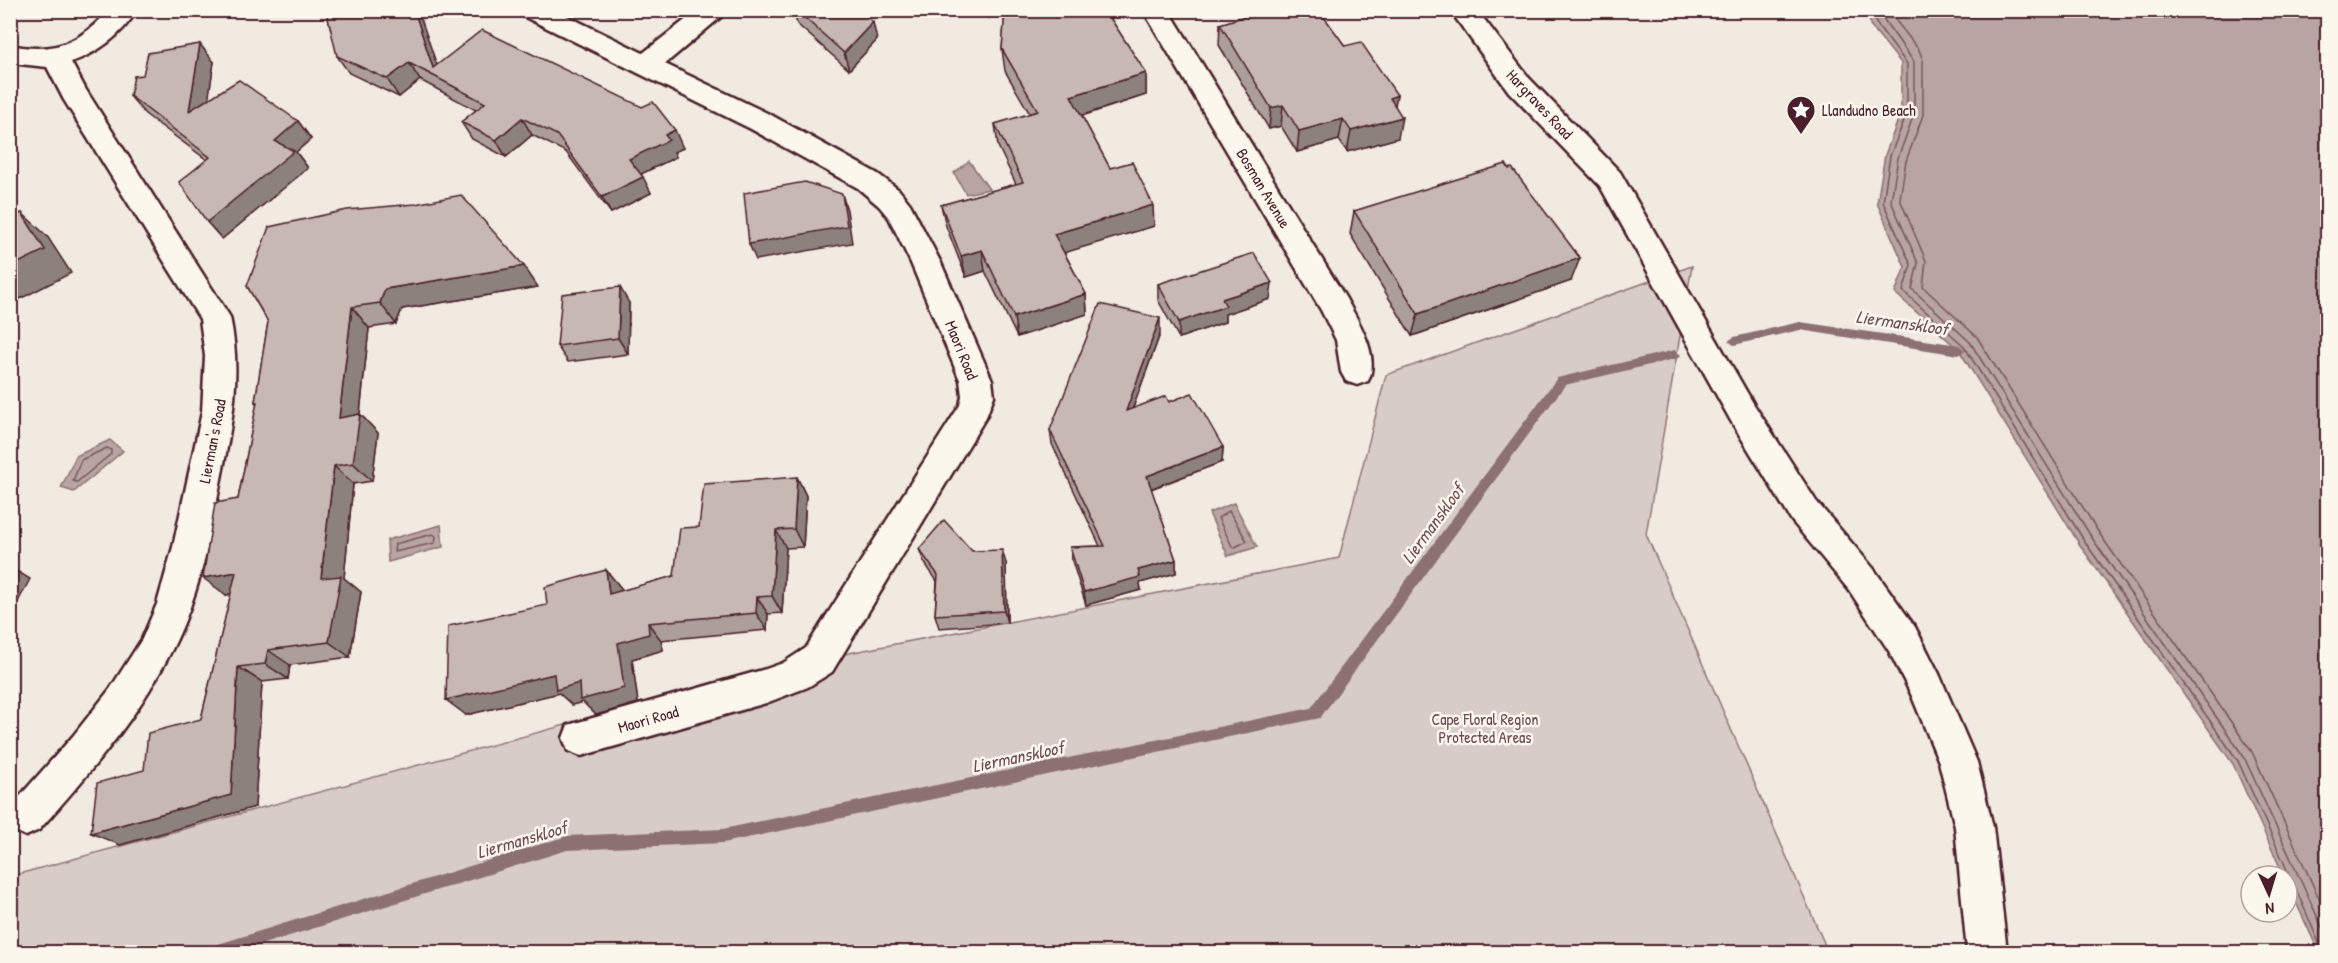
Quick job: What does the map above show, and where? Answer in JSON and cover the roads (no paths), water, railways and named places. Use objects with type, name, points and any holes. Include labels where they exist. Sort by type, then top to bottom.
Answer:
[{"type":"street","points":[[10,54],[30,60],[56,58],[102,36],[124,10]]},
{"type":"street","name":"Maori Road","points":[[532,10],[832,160],[868,181],[889,198],[900,212],[926,263],[976,380],[978,396],[975,408],[819,660],[798,674],[737,694],[581,738]]},
{"type":"street","points":[[645,66],[716,10]]},
{"type":"street","name":"Bosman Avenue","points":[[1156,10],[1334,305],[1351,340],[1357,372]]},
{"type":"street","name":"Hargraves Road","points":[[1463,10],[1519,85],[1593,159],[1618,195],[1748,422],[1804,511],[1873,596],[1902,639],[1926,686],[1958,762],[1974,827],[1988,952]]},
{"type":"street","name":"Lierman's Road","points":[[26,817],[87,748],[133,688],[167,624],[188,562],[218,414],[223,377],[222,344],[215,317],[74,93],[56,58]]},
{"type":"water","points":[[1869,11],[2327,11],[2327,952],[2318,950],[2299,909],[2299,864],[2279,864],[2233,764],[2080,545],[1959,350],[1895,293],[1905,267],[1877,203],[1885,155],[1901,112],[1901,63],[1870,25]]},
{"type":"water","points":[[969,161],[989,189],[966,194],[954,173]]},
{"type":"water","points":[[110,440],[123,451],[74,492],[61,488],[76,456]]},
{"type":"water","points":[[1234,503],[1257,547],[1228,556],[1209,513]]},
{"type":"water","points":[[441,525],[443,547],[388,562],[387,540]]},
{"type":"waterway","name":"Liermanskloof","points":[[1734,341],[1800,326],[1959,350]]},
{"type":"waterway","name":"Liermanskloof","points":[[215,952],[567,843],[723,836],[1315,714],[1561,381],[1675,355]]},
{"type":"place","name":"Llandudno Beach","points":[[1801,136]]},
{"type":"park label","name":"Cape Floral Region Protected Areas","points":[[1485,728]]}]
